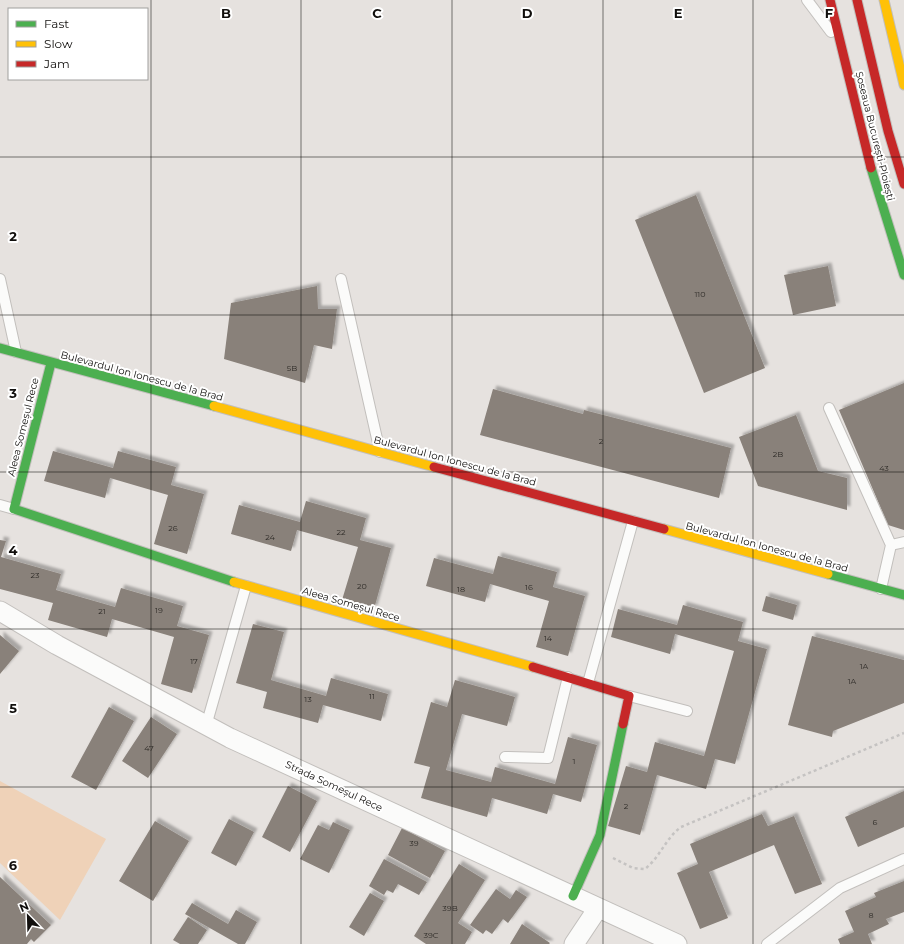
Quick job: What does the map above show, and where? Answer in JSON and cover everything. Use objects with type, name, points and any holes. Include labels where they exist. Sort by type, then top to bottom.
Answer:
[{"type":"main road","name":"Șoseaua București-Ploiești","points":[[830,0],[864,146],[887,227],[904,275]]},
{"type":"main road","name":"Șoseaua București-Ploiești","points":[[858,0],[888,131],[904,184]]},
{"type":"main road","points":[[884,0],[904,85]]},
{"type":"main road","name":"Bulevardul Ion Ionescu de la Brad","points":[[0,348],[904,595]]},
{"type":"main road","name":"Aleea Someșul Rece","points":[[51,363],[14,509],[246,586],[588,682],[629,696]]},
{"type":"main road","points":[[573,896],[600,835],[629,696]]},
{"type":"street","name":"Strada Someșul Rece","points":[[0,611],[57,645],[206,726],[677,944]]},
{"type":"street","points":[[574,944],[598,908]]},
{"type":"lane","points":[[808,0],[840,44]]},
{"type":"lane","points":[[0,279],[16,352]]},
{"type":"lane","points":[[341,279],[380,452]]},
{"type":"lane","points":[[829,408],[890,545],[881,589]]},
{"type":"lane","points":[[0,505],[14,509]]},
{"type":"lane","points":[[588,682],[633,521]]},
{"type":"lane","points":[[890,545],[904,542]]},
{"type":"lane","points":[[206,726],[246,586]]},
{"type":"lane","points":[[505,757],[548,758],[568,677]]},
{"type":"lane","points":[[629,696],[686,711]]},
{"type":"lane","points":[[766,944],[840,888],[904,859]]},
{"type":"path","points":[[594,849],[633,868],[645,868],[654,861],[670,835],[681,827],[904,733]]},
{"type":"shaded area","points":[[0,781],[106,839],[60,920],[0,863]]},
{"type":"building","points":[[696,195],[765,368],[704,393],[635,220]]},
{"type":"building","points":[[828,266],[836,306],[793,315],[784,275]]},
{"type":"building","points":[[317,286],[318,309],[337,309],[332,349],[314,345],[305,383],[224,359],[231,303]]},
{"type":"building","points":[[904,383],[904,530],[888,525],[839,410]]},
{"type":"building","points":[[493,389],[583,414],[584,410],[731,448],[719,498],[480,435]]},
{"type":"building","points":[[796,415],[818,471],[847,478],[847,510],[758,486],[739,437]]},
{"type":"building","points":[[53,451],[113,468],[118,451],[176,467],[171,485],[204,494],[187,554],[154,544],[168,495],[110,478],[105,498],[44,481]]},
{"type":"building","points":[[306,501],[366,518],[360,540],[391,548],[374,609],[342,600],[358,547],[297,530],[291,551],[231,534],[239,505],[300,522]]},
{"type":"building","points":[[0,540],[6,541],[1,557],[61,574],[56,590],[115,607],[121,588],[183,606],[177,626],[209,635],[192,693],[161,684],[174,637],[112,619],[107,637],[48,620],[53,603],[0,589]]},
{"type":"building","points":[[498,556],[557,572],[553,587],[585,596],[568,656],[536,647],[549,601],[490,584],[485,602],[426,586],[434,558],[493,574]]},
{"type":"building","points":[[766,596],[797,605],[793,620],[762,611]]},
{"type":"building","points":[[683,605],[743,622],[738,641],[767,649],[735,764],[715,759],[706,789],[657,775],[640,835],[608,826],[626,766],[647,772],[655,742],[704,756],[734,651],[675,634],[670,654],[611,637],[618,609],[677,625]]},
{"type":"building","points":[[253,624],[284,632],[271,680],[326,696],[331,678],[388,694],[381,721],[323,705],[318,723],[263,708],[267,692],[236,683]]},
{"type":"building","points":[[0,635],[19,651],[0,674]]},
{"type":"building","points":[[812,636],[904,660],[904,703],[833,731],[832,737],[788,725]]},
{"type":"building","points":[[455,680],[515,697],[507,726],[462,714],[446,770],[491,782],[495,767],[555,784],[568,737],[597,745],[581,802],[553,794],[547,814],[492,798],[487,817],[421,798],[430,767],[414,763],[431,702],[447,707]]},
{"type":"building","points":[[109,707],[134,721],[96,790],[71,777]]},
{"type":"building","points":[[151,717],[177,734],[148,778],[122,761]]},
{"type":"building","points":[[288,786],[317,801],[290,852],[262,837]]},
{"type":"building","points":[[904,791],[904,827],[858,847],[845,817]]},
{"type":"building","points":[[762,814],[768,826],[794,816],[822,884],[795,894],[774,845],[709,872],[728,918],[700,929],[677,873],[698,864],[690,844]]},
{"type":"building","points":[[229,819],[254,832],[236,866],[211,853]]},
{"type":"building","points":[[155,821],[189,841],[153,901],[119,881]]},
{"type":"building","points":[[333,822],[350,830],[329,873],[300,859],[318,825],[329,830]]},
{"type":"building","points":[[402,828],[445,851],[430,878],[388,855]]},
{"type":"building","points":[[384,859],[427,882],[419,895],[398,884],[393,893],[387,890],[384,895],[369,886]]},
{"type":"building","points":[[459,864],[485,880],[458,923],[472,932],[465,944],[426,944],[414,936]]},
{"type":"building","points":[[0,877],[51,925],[34,942],[31,939],[27,944],[0,944]]},
{"type":"building","points":[[904,881],[904,912],[886,919],[889,924],[868,934],[872,944],[840,944],[838,939],[854,932],[845,911],[876,897],[874,893]]},
{"type":"building","points":[[496,889],[510,899],[516,890],[527,897],[508,923],[503,919],[492,934],[486,930],[483,934],[470,925]]},
{"type":"building","points":[[370,893],[384,901],[364,936],[349,927]]},
{"type":"building","points":[[192,903],[228,924],[236,910],[257,922],[245,944],[238,944],[185,914]]},
{"type":"building","points":[[188,917],[207,930],[198,944],[180,944],[173,940]]},
{"type":"building","points":[[522,924],[550,943],[510,944]]},
{"type":"traffic: fast","points":[[871,168],[904,275]]},
{"type":"traffic: fast","points":[[0,348],[214,406]]},
{"type":"traffic: fast","points":[[51,363],[14,509],[234,582]]},
{"type":"traffic: fast","points":[[828,574],[904,595]]},
{"type":"traffic: fast","points":[[573,896],[600,835],[623,724]]},
{"type":"traffic: slow","points":[[884,0],[904,85]]},
{"type":"traffic: slow","points":[[214,406],[434,467]]},
{"type":"traffic: slow","points":[[664,529],[828,574]]},
{"type":"traffic: slow","points":[[234,582],[533,667]]},
{"type":"traffic: jam","points":[[830,0],[871,168]]},
{"type":"traffic: jam","points":[[857,0],[888,131],[904,184]]},
{"type":"traffic: jam","points":[[434,467],[664,529]]},
{"type":"traffic: jam","points":[[533,667],[629,696],[623,724]]}]
